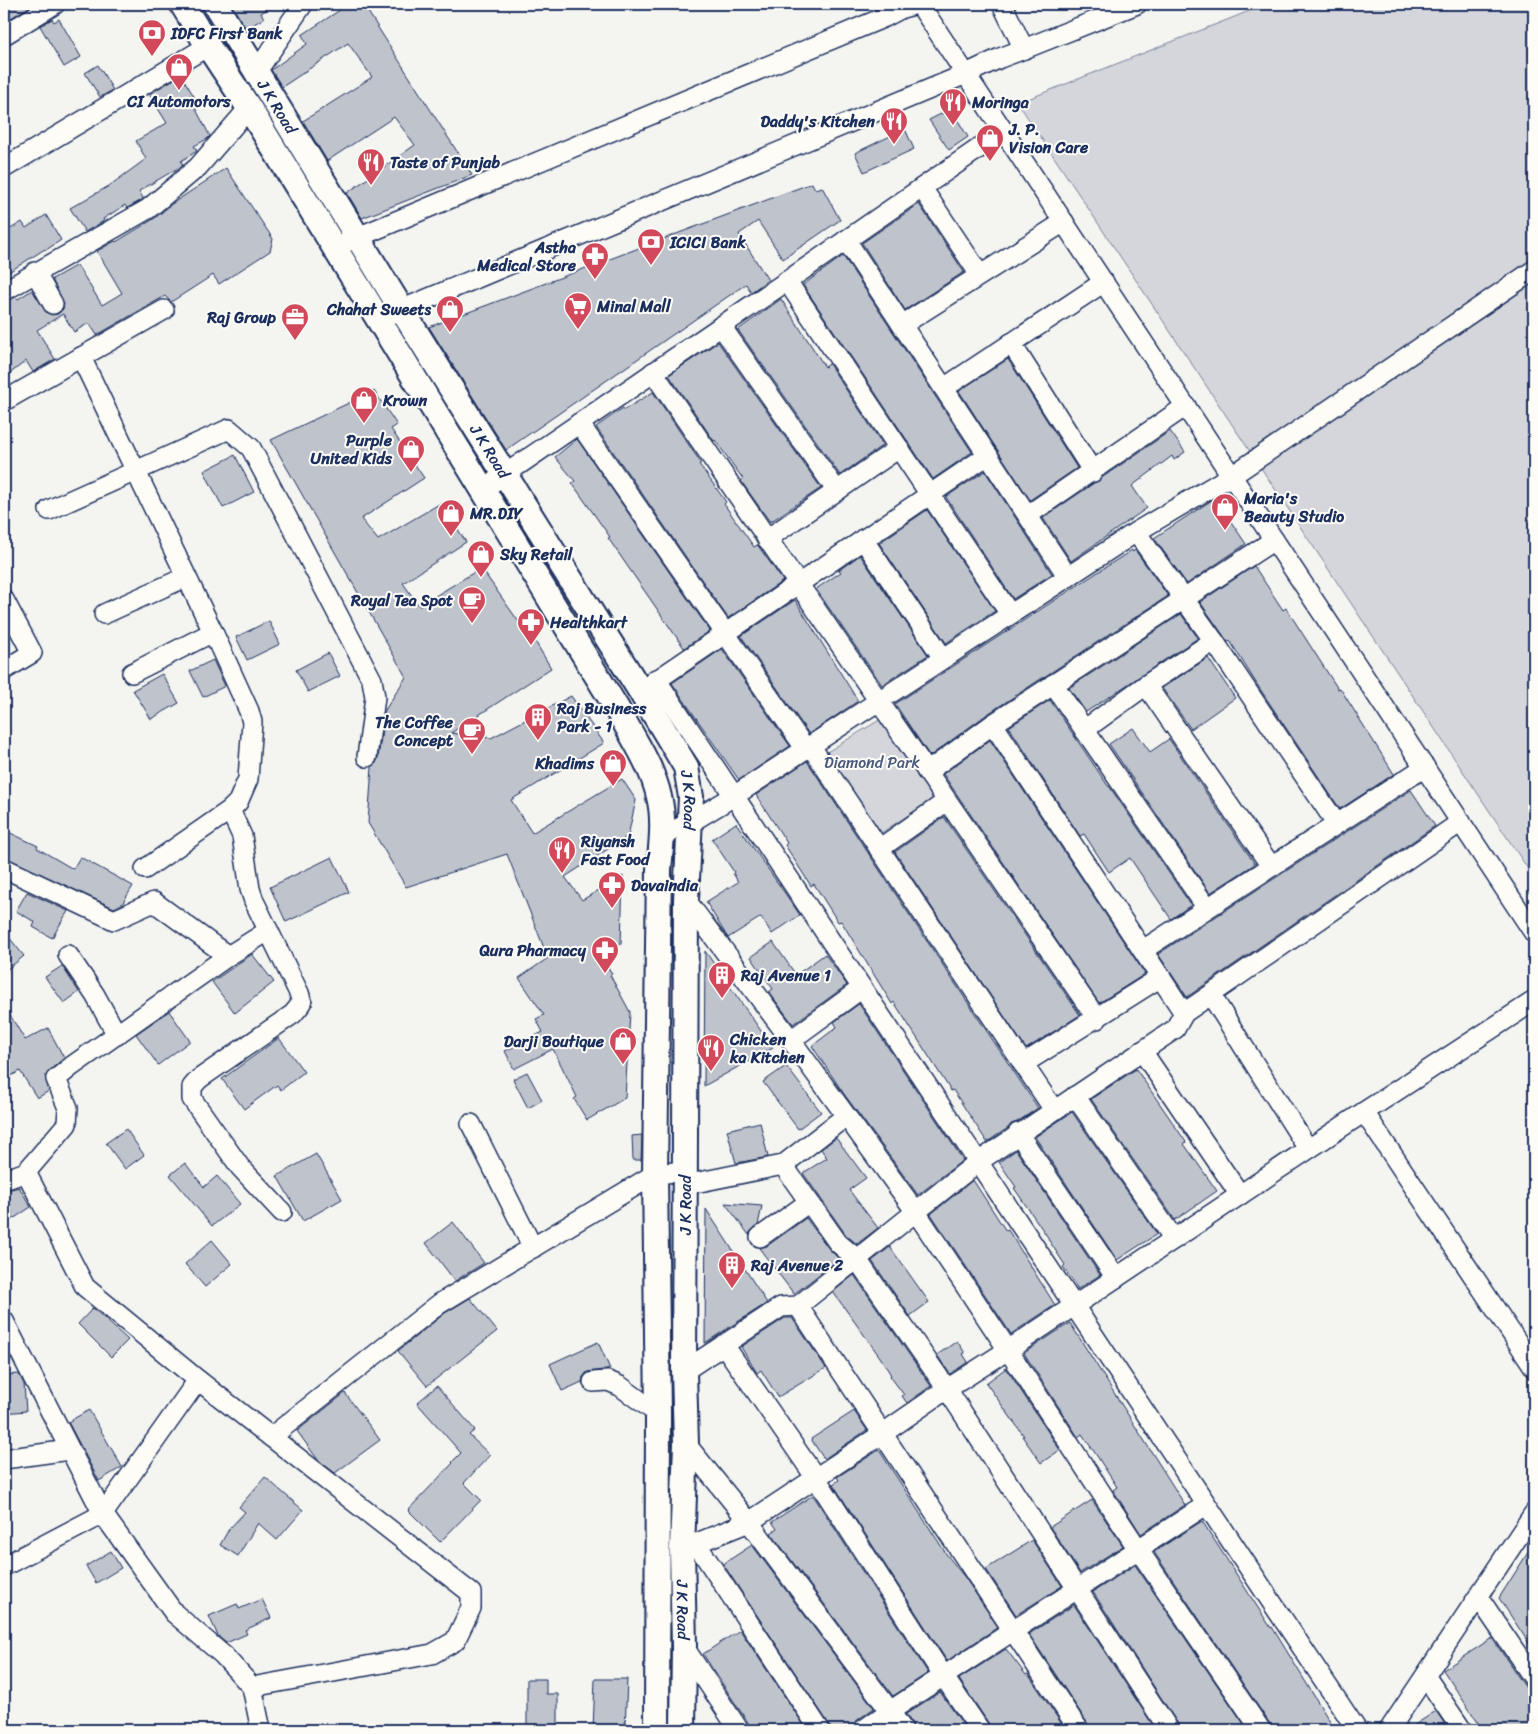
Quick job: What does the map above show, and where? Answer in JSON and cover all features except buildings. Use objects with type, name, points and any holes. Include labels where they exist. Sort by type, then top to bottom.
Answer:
[{"type":"main road","name":"J K Road","points":[[182,4],[249,108],[616,707],[656,785],[660,798],[662,836],[659,870],[655,1174],[658,1414],[657,1730]]},
{"type":"main road","name":"J K Road","points":[[215,4],[504,474],[649,685],[686,767],[691,798],[686,900],[684,1370],[687,1540],[683,1730]]},
{"type":"main road","points":[[656,785],[687,777]]},
{"type":"main road","points":[[657,1526],[687,1540]]},
{"type":"street","points":[[4,35],[56,4]]},
{"type":"street","points":[[257,71],[303,4]]},
{"type":"street","points":[[285,29],[312,4]]},
{"type":"street","points":[[1002,4],[1024,49]]},
{"type":"street","points":[[378,319],[1000,58],[1137,4]]},
{"type":"street","points":[[334,247],[876,21],[902,8],[919,6],[970,72],[1235,473],[1534,917]]},
{"type":"street","points":[[4,168],[208,46]]},
{"type":"street","points":[[970,72],[1004,131],[1186,406],[1235,473],[1274,540],[1534,933]]},
{"type":"street","points":[[4,291],[34,272],[148,209],[198,167],[249,108]]},
{"type":"street","points":[[482,490],[788,282],[1004,131]]},
{"type":"street","points":[[922,188],[980,276]]},
{"type":"street","points":[[902,324],[1064,222]]},
{"type":"street","points":[[846,240],[1068,577]]},
{"type":"street","points":[[662,836],[734,796],[1136,532],[1235,473],[1534,270]]},
{"type":"street","points":[[34,272],[54,304]]},
{"type":"street","points":[[788,282],[1010,614]]},
{"type":"street","points":[[944,388],[1104,282]]},
{"type":"street","points":[[4,401],[164,310]]},
{"type":"street","points":[[721,326],[836,491]]},
{"type":"street","points":[[1011,343],[1093,472]]},
{"type":"street","points":[[81,358],[213,632],[249,711],[252,722],[248,779],[238,802],[230,810],[145,869]]},
{"type":"street","points":[[653,372],[1097,1019]]},
{"type":"street","points":[[1028,516],[1186,406]]},
{"type":"street","points":[[580,423],[725,633],[880,849],[1054,1110]]},
{"type":"street","points":[[49,510],[229,429],[251,448],[372,680],[375,697],[367,757]]},
{"type":"street","points":[[767,539],[900,448]]},
{"type":"street","points":[[988,455],[649,685],[734,796],[1356,1730]]},
{"type":"street","points":[[1136,532],[1214,641],[1336,823]]},
{"type":"street","points":[[863,539],[944,658]]},
{"type":"street","points":[[927,772],[993,724],[1274,540]]},
{"type":"street","points":[[104,614],[186,577]]},
{"type":"street","points":[[4,600],[32,653],[4,670]]},
{"type":"street","points":[[132,673],[213,632]]},
{"type":"street","points":[[1084,730],[1146,685],[1214,641]]},
{"type":"street","points":[[1053,684],[1207,908]]},
{"type":"street","points":[[1146,685],[1271,866]]},
{"type":"street","points":[[993,724],[1184,1013]]},
{"type":"street","points":[[1143,950],[1425,767]]},
{"type":"street","points":[[880,849],[947,800]]},
{"type":"street","points":[[230,810],[242,836],[250,889],[268,931],[299,993],[302,1004],[293,1014],[199,1079],[192,1087],[192,1099],[240,1167],[282,1212]]},
{"type":"street","points":[[684,1370],[781,1307],[798,1306],[978,1162],[1175,1029],[1184,1013],[1461,822]]},
{"type":"street","points":[[4,868],[114,920],[154,902],[228,956]]},
{"type":"street","points":[[686,900],[916,1212],[1260,1730]]},
{"type":"street","points":[[4,1180],[26,1172],[67,1124],[68,1108],[56,1080],[72,1066],[228,956],[268,931]]},
{"type":"street","points":[[68,955],[95,994],[117,1035]]},
{"type":"street","points":[[1023,1064],[1161,977]]},
{"type":"street","points":[[791,1040],[862,988]]},
{"type":"street","points":[[1211,994],[1308,1149]]},
{"type":"street","points":[[820,1730],[687,1540],[749,1522],[1308,1149],[1534,1001]]},
{"type":"street","points":[[1142,1051],[1240,1195]]},
{"type":"street","points":[[1075,1096],[1174,1239]]},
{"type":"street","points":[[1364,1112],[1534,1367]]},
{"type":"street","points":[[272,1437],[439,1304],[655,1174],[685,1178],[783,1165],[846,1116]]},
{"type":"street","points":[[471,1124],[533,1248]]},
{"type":"street","points":[[1018,1134],[1116,1278]]},
{"type":"street","points":[[783,1165],[838,1243],[856,1258],[947,1389],[1169,1730]]},
{"type":"street","points":[[26,1172],[85,1287],[198,1380],[471,1593],[471,1608],[455,1641],[432,1654],[252,1688]]},
{"type":"street","points":[[760,1237],[809,1202]]},
{"type":"street","points":[[798,1306],[1078,1730]]},
{"type":"street","points":[[4,1321],[103,1514],[174,1613],[223,1656],[252,1688],[261,1730]]},
{"type":"street","points":[[724,1345],[816,1478],[980,1730]]},
{"type":"street","points":[[4,1566],[103,1514],[198,1380]]},
{"type":"street","points":[[593,1382],[608,1381],[620,1386],[658,1414]]},
{"type":"street","points":[[686,1444],[749,1522],[903,1730]]},
{"type":"street","points":[[4,1459],[69,1450]]},
{"type":"street","points":[[863,1730],[1206,1504]]},
{"type":"street","points":[[1389,1730],[1534,1516]]},
{"type":"street","points":[[1479,1598],[1534,1679]]},
{"type":"street","points":[[684,1647],[739,1730]]},
{"type":"street","points":[[1426,1677],[1462,1730]]},
{"type":"green space","points":[[1267,4],[1534,4],[1534,878],[1018,103]]},
{"type":"green space","name":"Diamond Park","points":[[881,719],[933,799],[881,833],[827,752]]},
{"type":"place","name":"IDFC First Bank","points":[[152,57]]},
{"type":"place","name":"CI Automotors","points":[[179,91]]},
{"type":"place","name":"Moringa","points":[[953,126]]},
{"type":"place","name":"Daddy's Kitchen","points":[[894,145]]},
{"type":"place","name":"J. P. Vision Care","points":[[990,162]]},
{"type":"place","name":"Taste of Punjab","points":[[371,186]]},
{"type":"place","name":"ICICI Bank","points":[[651,266]]},
{"type":"place","name":"Astha Medical Store","points":[[595,280]]},
{"type":"place","name":"Minal Mall","points":[[578,330]]},
{"type":"place","name":"Chahat Sweets","points":[[450,333]]},
{"type":"place","name":"Raj Group","points":[[295,341]]},
{"type":"place","name":"Krown","points":[[364,424]]},
{"type":"place","name":"Purple United Kids","points":[[411,473]]},
{"type":"place","name":"Maria's Beauty Studio","points":[[1225,531]]},
{"type":"place","name":"MR.DIY","points":[[451,537]]},
{"type":"place","name":"Sky Retail","points":[[481,578]]},
{"type":"place","name":"Royal Tea Spot","points":[[472,624]]},
{"type":"place","name":"Healthkart","points":[[531,646]]},
{"type":"place","name":"Raj Business Park - 1","points":[[538,741]]},
{"type":"place","name":"The Coffee Concept","points":[[472,755]]},
{"type":"place","name":"Khadims","points":[[613,787]]},
{"type":"place","name":"Riyansh Fast Food","points":[[562,874]]},
{"type":"place","name":"Davaindia","points":[[612,909]]},
{"type":"place","name":"Qura Pharmacy","points":[[605,974]]},
{"type":"place","name":"Raj Avenue 1","points":[[722,999]]},
{"type":"place","name":"Darji Boutique","points":[[623,1065]]},
{"type":"place","name":"Chicken ka Kitchen","points":[[711,1072]]},
{"type":"place","name":"Raj Avenue 2","points":[[732,1289]]}]
